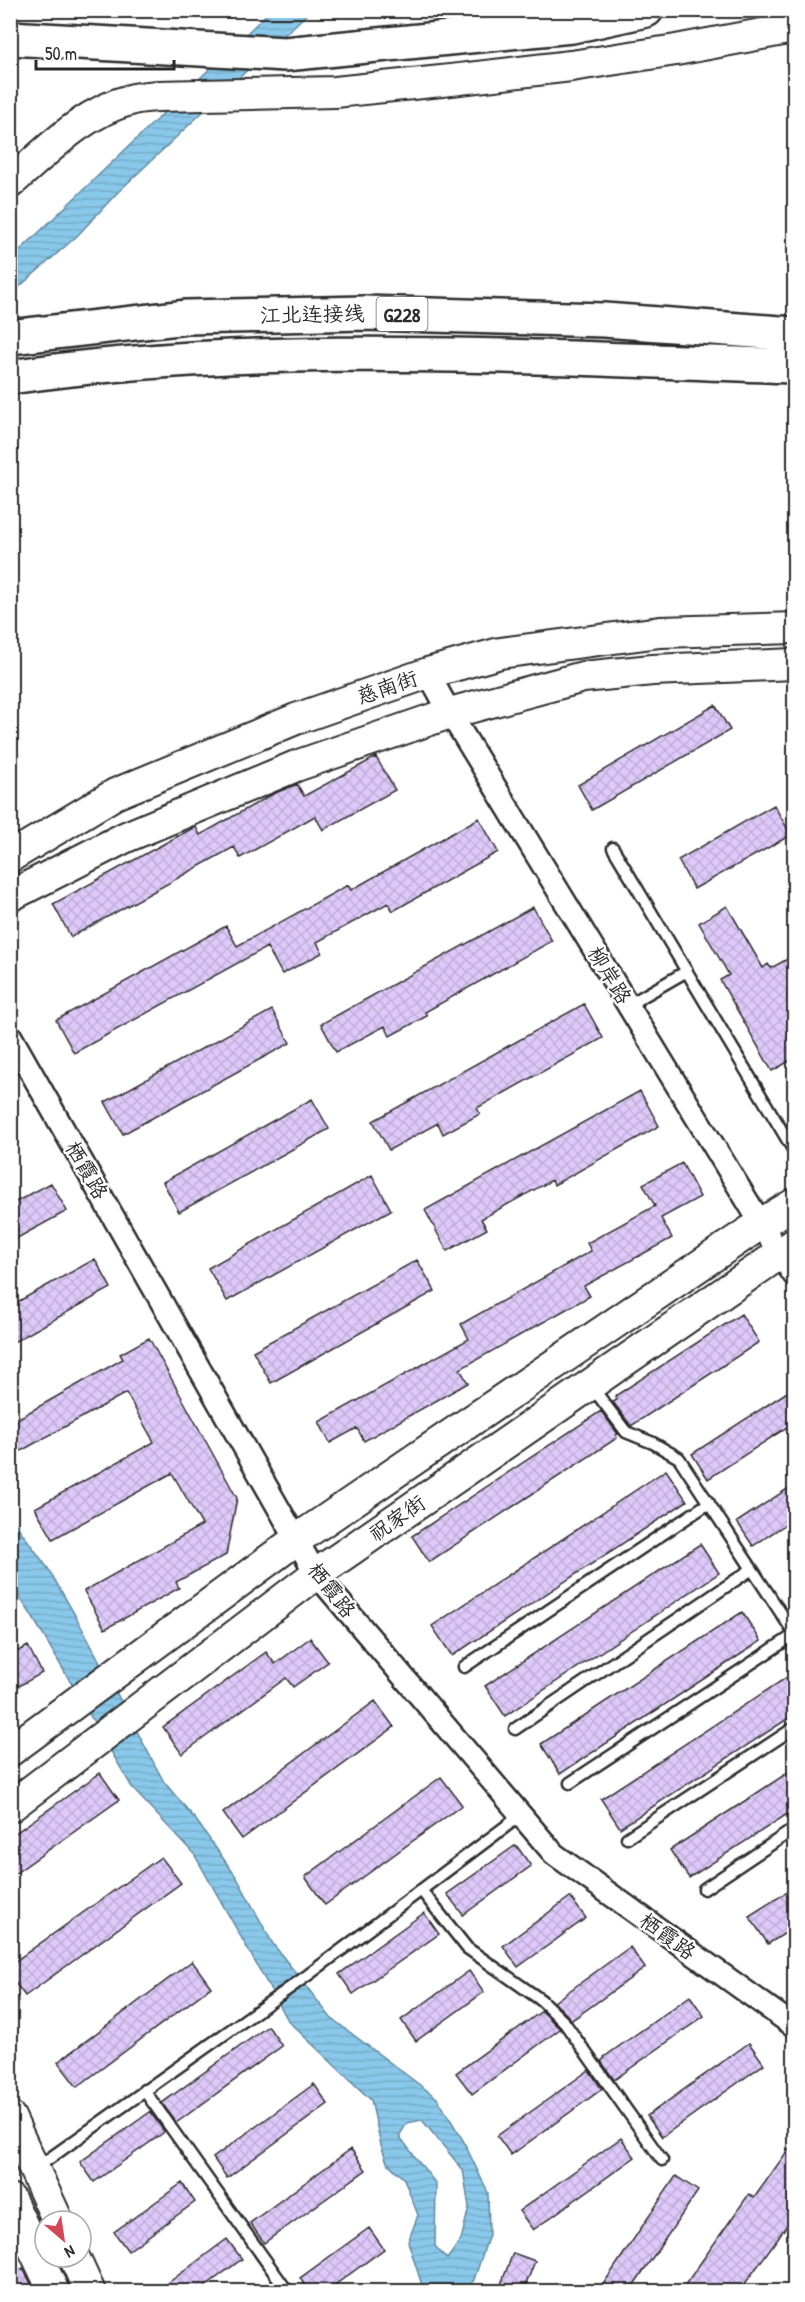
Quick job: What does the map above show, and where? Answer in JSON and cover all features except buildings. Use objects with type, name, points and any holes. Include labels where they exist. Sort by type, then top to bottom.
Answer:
[{"type":"highway","points":[[11,38],[285,54],[572,26],[646,10]]},
{"type":"highway","name":"江北连接线","points":[[10,337],[187,317],[364,313],[604,320],[795,334]]},
{"type":"highway","name":"江北连接线","points":[[10,377],[78,367],[225,357],[379,354],[795,366]]},
{"type":"street","points":[[10,183],[74,128],[107,109],[130,100],[158,96],[335,92],[451,80],[571,66],[676,50],[786,27]]},
{"type":"street","name":"慈南街","points":[[10,857],[116,794],[296,719],[428,673],[500,653],[660,632],[795,628]]},
{"type":"street","points":[[10,896],[126,837],[296,766],[450,714],[582,676],[652,670],[795,664]]},
{"type":"street","name":"柳岸路","points":[[428,673],[450,714],[762,1223],[789,1257]]},
{"type":"street","name":"栖霞路","points":[[10,1035],[316,1574],[554,1854],[795,2026]]},
{"type":"street","name":"祝家街","points":[[10,1751],[296,1540],[762,1223],[795,1204]]},
{"type":"street","name":"祝家街","points":[[10,1807],[316,1574],[590,1384],[789,1257]]},
{"type":"street","points":[[10,2117],[52,2209]]},
{"type":"street","points":[[10,2199],[54,2292]]},
{"type":"street","points":[[79,2269],[90,2292]]},
{"type":"lane","points":[[613,848],[795,1151]]},
{"type":"lane","points":[[628,1005],[687,971]]},
{"type":"lane","points":[[570,1784],[795,1634],[679,1458],[653,1443],[626,1432],[590,1384]]},
{"type":"lane","points":[[464,1667],[709,1503]]},
{"type":"lane","points":[[515,1729],[752,1569]]},
{"type":"lane","points":[[627,1838],[795,1728]]},
{"type":"lane","points":[[34,2169],[308,1975],[521,1815]]},
{"type":"lane","points":[[704,1889],[795,1829]]},
{"type":"lane","points":[[421,1890],[467,1948],[541,2000],[564,2022],[662,2160]]},
{"type":"lane","points":[[144,2090],[288,2292]]},
{"type":"water","points":[[270,11],[310,11],[117,193],[77,236],[11,294],[11,259]]},
{"type":"water","points":[[10,1516],[49,1570],[164,1782],[196,1820],[237,1878],[273,1944],[331,2018],[437,2098],[463,2140],[488,2193],[489,2235],[474,2280],[465,2291],[424,2291],[408,2242],[418,2215],[404,2179],[387,2162],[371,2100],[289,2022],[194,1854],[133,1789],[11,1584]],"holes":[[[422,2120],[463,2170],[469,2207],[461,2240],[447,2259],[435,2246],[436,2184],[399,2136],[407,2123]]]}]
